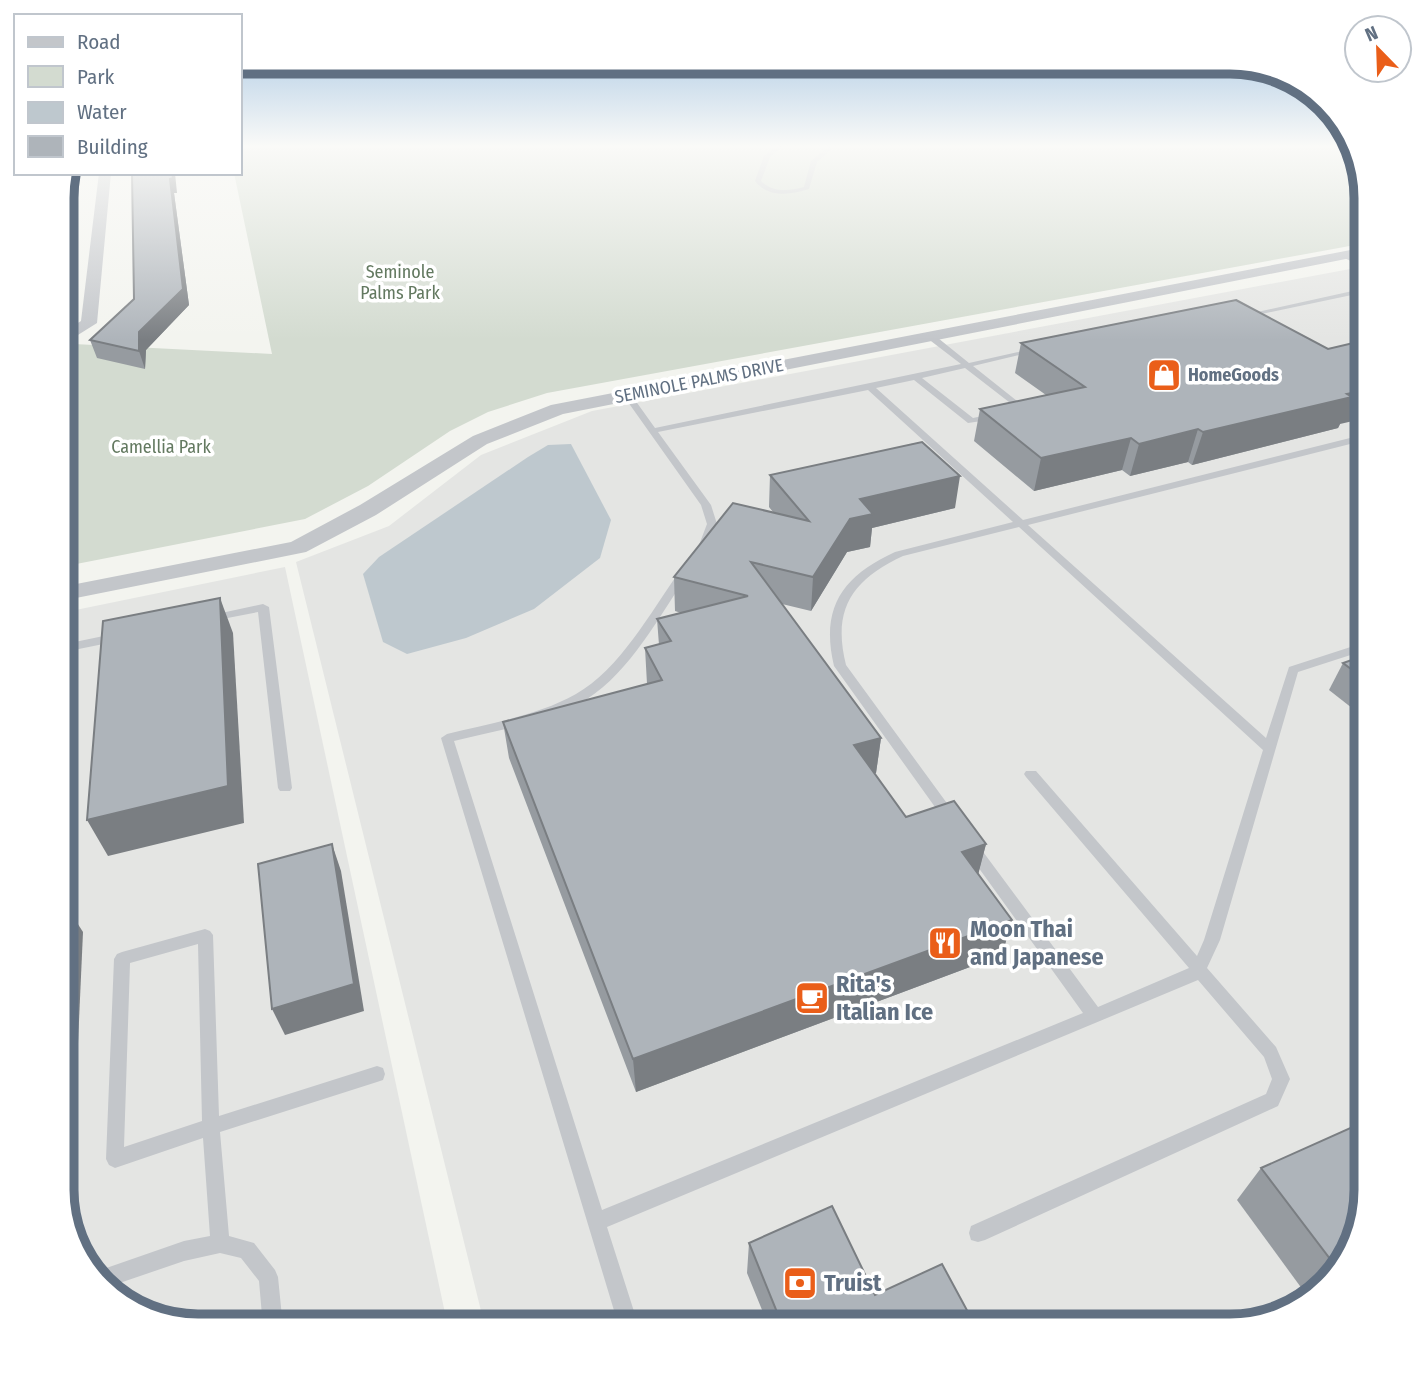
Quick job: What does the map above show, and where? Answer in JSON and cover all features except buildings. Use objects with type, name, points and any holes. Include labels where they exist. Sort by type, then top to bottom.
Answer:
[{"type":"street","points":[[74,332],[89,323],[101,211]]},
{"type":"street","name":"SEMINOLE PALMS DRIVE","points":[[74,591],[298,547],[368,510],[480,440],[514,424],[558,409],[1354,253]]},
{"type":"lane","points":[[1342,255],[1354,260]]},
{"type":"lane","points":[[1248,322],[1238,317],[1354,293]]},
{"type":"lane","points":[[930,336],[1025,409],[1012,412]]},
{"type":"lane","points":[[652,431],[970,367],[1044,348]]},
{"type":"lane","points":[[917,378],[971,421],[998,415]]},
{"type":"lane","points":[[870,387],[1270,749]]},
{"type":"lane","points":[[625,1314],[447,738],[554,709],[593,690],[619,662],[709,540],[712,524],[706,505],[627,395]]},
{"type":"lane","points":[[956,825],[840,666],[833,646],[834,622],[845,597],[864,572],[878,562],[1354,441]]},
{"type":"lane","points":[[197,621],[263,607],[285,788]]},
{"type":"lane","points":[[74,646],[130,635]]},
{"type":"lane","points":[[596,1222],[1191,976],[1199,969],[1212,940],[1293,670],[1354,650]]},
{"type":"lane","points":[[978,1233],[1272,1100],[1281,1079],[1270,1052],[1031,774]]},
{"type":"lane","points":[[964,836],[1095,1016]]},
{"type":"lane","points":[[220,1243],[211,1127],[205,934],[122,958],[115,1159],[211,1127],[377,1074]]},
{"type":"lane","points":[[109,1277],[184,1251],[220,1243],[247,1250],[268,1277],[272,1314]]},
{"type":"shaded area","points":[[1354,268],[1354,1190],[1351,1215],[1341,1245],[1323,1272],[1311,1284],[1277,1305],[1254,1312],[1229,1314],[482,1314],[296,562],[389,526],[481,455],[592,411]]},
{"type":"shaded area","points":[[285,567],[445,1314],[173,1312],[150,1305],[116,1284],[94,1259],[86,1245],[78,1223],[74,1199],[74,610]]},
{"type":"green space","name":"Seminole Palms Park","points":[[242,211],[1354,211],[1354,245],[547,393],[488,412],[450,431],[368,486],[305,519],[74,564],[74,344],[272,354]]},
{"type":"water","points":[[571,444],[611,520],[600,558],[534,609],[466,638],[407,654],[383,642],[363,574],[379,557],[548,445]]},
{"type":"place","name":"HomeGoods","points":[[1164,375]]},
{"type":"place","name":"Moon Thai and Japanese","points":[[945,943]]},
{"type":"place","name":"Rita's Italian Ice","points":[[812,998]]},
{"type":"place","name":"Truist","points":[[800,1283]]},
{"type":"park label","name":"Camellia Park","points":[[161,447]]}]
